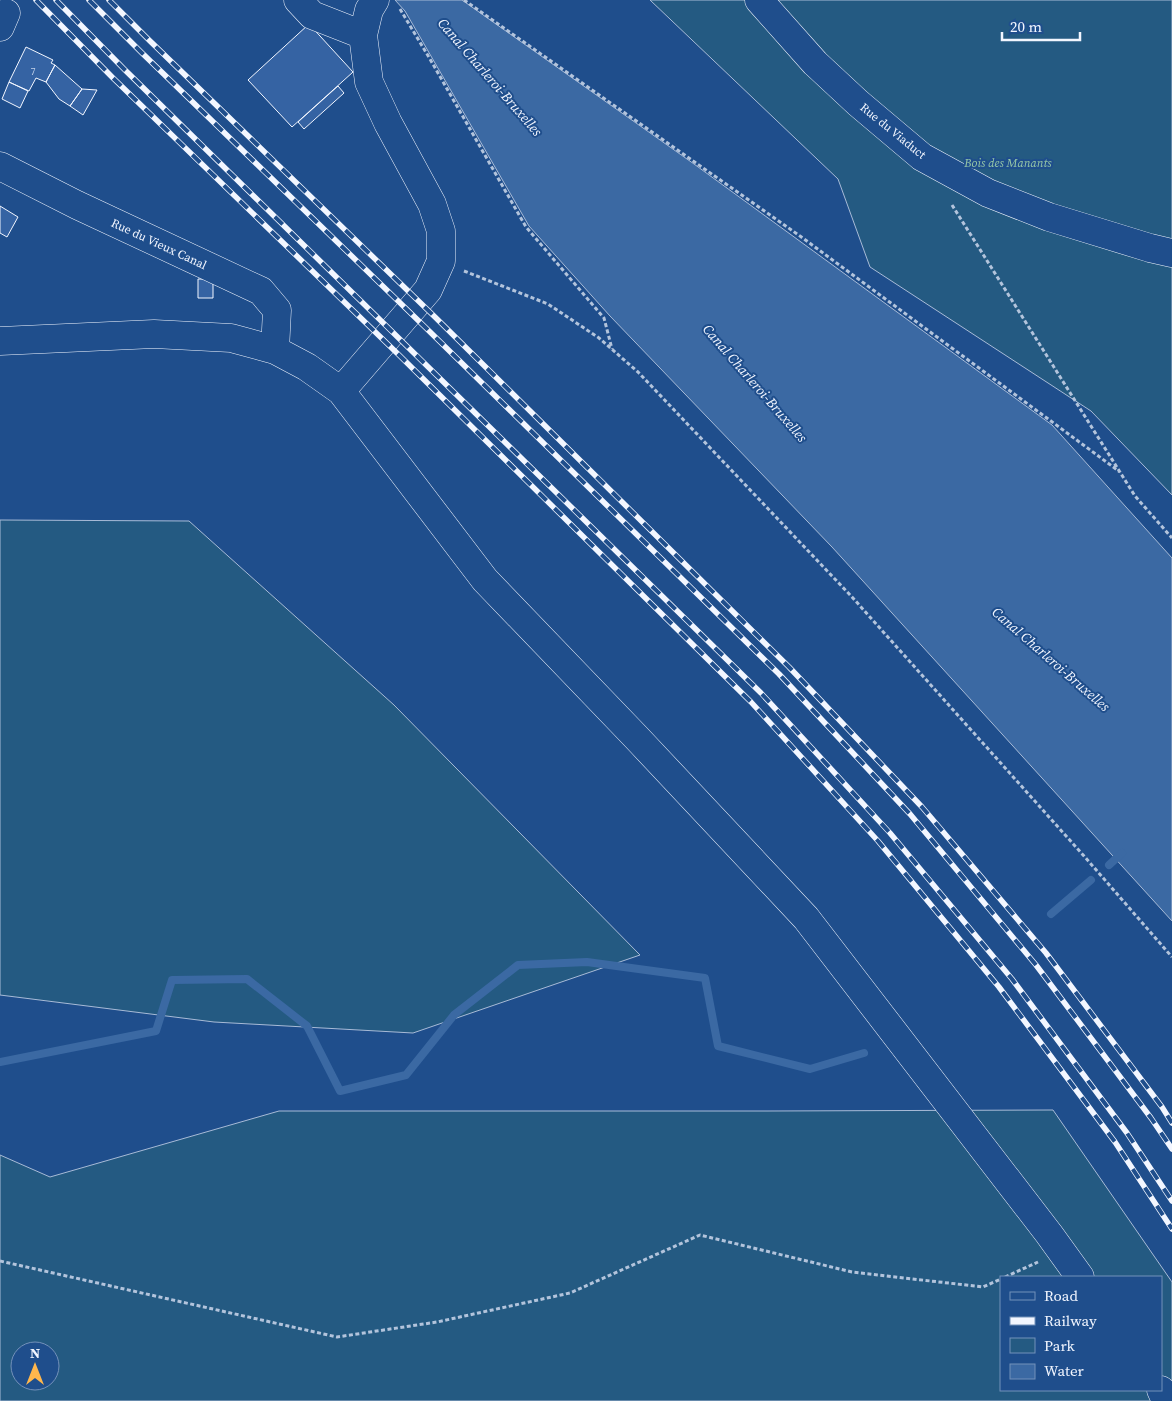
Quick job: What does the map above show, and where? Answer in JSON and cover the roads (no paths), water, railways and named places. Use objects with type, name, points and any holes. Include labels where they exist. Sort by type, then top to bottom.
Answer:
[{"type":"street","points":[[298,0],[312,15],[363,35]]},
{"type":"street","points":[[340,391],[428,290],[441,261],[441,231],[432,204],[388,123],[369,82],[363,35],[369,10],[375,0]]},
{"type":"street","name":"Rue du Viaduct","points":[[759,0],[815,63],[858,103],[922,157],[988,194],[1049,217],[1150,248],[1172,252]]},
{"type":"street","name":"Rue du Vieux Canal","points":[[0,166],[77,205],[261,291],[277,310],[275,350]]},
{"type":"street","points":[[0,341],[154,334],[231,338],[275,350],[307,367],[340,391],[485,580],[806,918],[1079,1276]]},
{"type":"water","name":"Canal Charleroi-Bruxelles","points":[[395,0],[462,0],[694,164],[1052,425],[1172,558],[1172,921],[832,547],[610,316],[529,226],[405,11]]},
{"type":"waterway","points":[[1109,865],[1122,853]]},
{"type":"waterway","points":[[1051,914],[1091,880]]},
{"type":"waterway","points":[[0,1062],[156,1031],[172,980],[247,979],[307,1026],[340,1091],[406,1075],[454,1015],[518,965],[587,962],[705,978],[718,1046],[810,1069],[864,1053]]},
{"type":"railway","points":[[36,0],[113,78],[399,355],[751,702],[878,841],[999,987],[1115,1142],[1172,1229]]},
{"type":"railway","points":[[56,0],[125,70],[761,693],[890,833],[1012,979],[1127,1133],[1172,1201]]},
{"type":"railway","points":[[89,0],[779,674],[910,814],[1036,965],[1151,1118],[1172,1149]]},
{"type":"railway","points":[[109,0],[435,317],[789,667],[922,807],[1046,953],[1172,1123]]},
{"type":"park label","name":"Bois des Manants","points":[[1008,163]]}]
